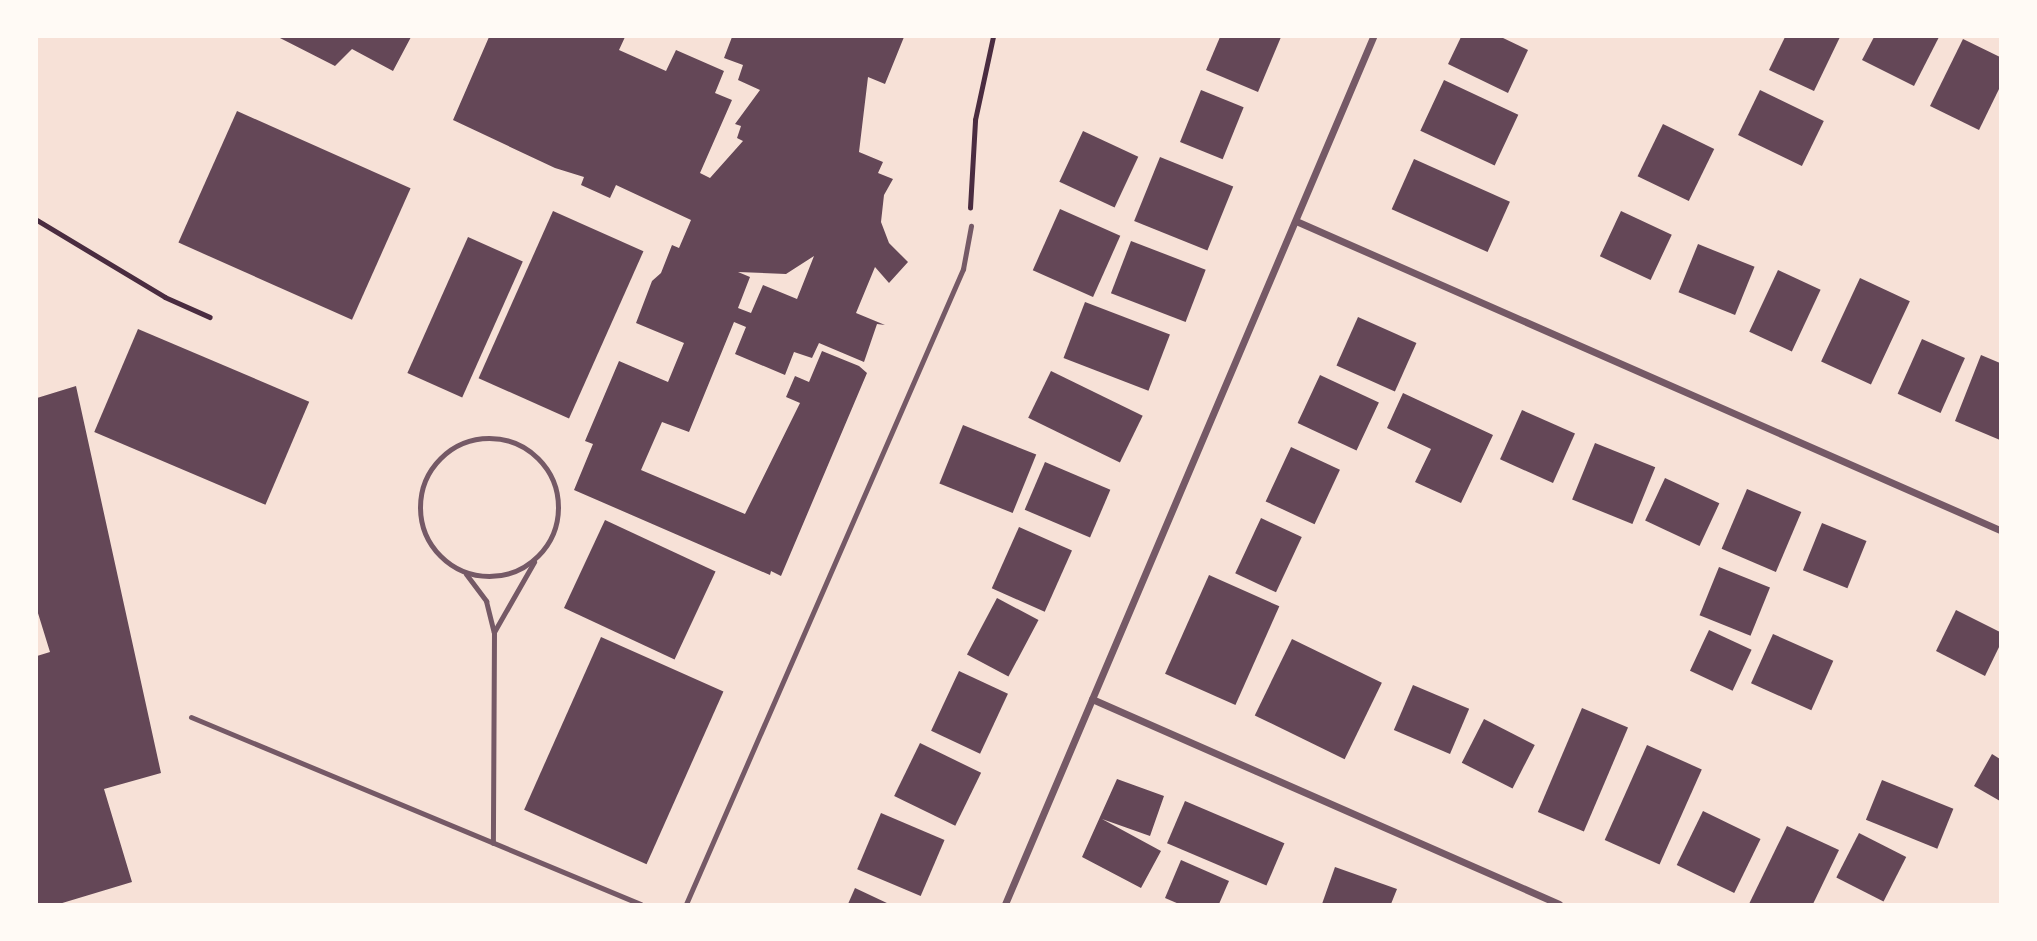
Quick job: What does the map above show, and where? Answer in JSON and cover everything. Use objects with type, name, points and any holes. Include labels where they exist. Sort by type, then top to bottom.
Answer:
[{"type":"street","points":[[1005,904],[1373,37]]},
{"type":"street","points":[[1296,220],[2000,530]]},
{"type":"street","points":[[1092,699],[1559,904]]},
{"type":"lane","points":[[686,904],[962,269],[971,226]]},
{"type":"lane","points":[[493,843],[494,632],[486,601],[465,572],[431,547],[422,526],[419,502],[425,479],[438,459],[457,445],[480,438],[504,439],[524,447],[553,480],[557,523],[549,544],[534,561],[494,632]]},
{"type":"lane","points":[[465,572],[494,577],[515,572],[534,561]]},
{"type":"lane","points":[[191,717],[640,904]]},
{"type":"path","points":[[971,226],[969,168],[975,120],[993,37]]},
{"type":"path","points":[[37,220],[165,296],[210,317]]},
{"type":"building","points":[[278,37],[411,37],[393,71],[352,49],[335,66]]},
{"type":"building","points":[[489,37],[625,37],[619,50],[666,71],[676,50],[724,71],[715,93],[732,100],[700,173],[710,178],[743,141],[737,138],[741,126],[735,124],[760,90],[738,80],[743,65],[724,58],[732,37],[904,37],[885,84],[868,77],[859,152],[883,162],[878,173],[893,179],[884,195],[881,222],[889,243],[908,262],[889,283],[875,267],[856,313],[885,325],[877,324],[864,362],[819,343],[812,358],[794,352],[785,375],[735,354],[746,327],[734,322],[689,432],[662,422],[641,470],[745,514],[800,403],[786,397],[795,376],[809,382],[822,351],[859,366],[867,373],[781,576],[771,571],[770,575],[574,490],[593,444],[585,441],[619,361],[668,382],[684,343],[636,323],[652,281],[661,273],[672,245],[679,248],[691,220],[616,185],[610,198],[581,185],[584,177],[555,168],[453,120]],"holes":[[[814,256],[797,299],[763,285],[751,313],[738,308],[750,277],[738,272],[786,274]]]},
{"type":"building","points":[[1220,37],[1281,37],[1258,92],[1206,70]]},
{"type":"building","points":[[1461,37],[1501,37],[1528,50],[1508,93],[1448,64]]},
{"type":"building","points":[[1785,37],[1840,37],[1814,91],[1769,70]]},
{"type":"building","points":[[1874,37],[1939,37],[1914,86],[1862,60]]},
{"type":"building","points":[[1963,39],[2000,57],[2000,87],[1979,130],[1930,106]]},
{"type":"building","points":[[1444,80],[1518,115],[1495,165],[1420,131]]},
{"type":"building","points":[[1201,90],[1244,107],[1223,159],[1180,142]]},
{"type":"building","points":[[1760,90],[1824,121],[1802,166],[1738,135]]},
{"type":"building","points":[[237,111],[411,188],[352,320],[178,243]]},
{"type":"building","points":[[1663,124],[1714,149],[1689,201],[1638,176]]},
{"type":"building","points":[[1083,131],[1138,157],[1115,208],[1059,182]]},
{"type":"building","points":[[1160,157],[1233,187],[1207,251],[1134,221]]},
{"type":"building","points":[[1414,159],[1510,202],[1488,252],[1392,209]]},
{"type":"building","points":[[1060,209],[1120,236],[1093,297],[1033,270]]},
{"type":"building","points":[[553,211],[643,251],[569,418],[479,378]]},
{"type":"building","points":[[1621,211],[1672,235],[1651,280],[1600,256]]},
{"type":"building","points":[[468,237],[523,261],[462,398],[407,373]]},
{"type":"building","points":[[1131,241],[1206,270],[1186,322],[1111,293]]},
{"type":"building","points":[[1698,244],[1755,267],[1735,315],[1679,292]]},
{"type":"building","points":[[1778,270],[1821,290],[1792,351],[1749,332]]},
{"type":"building","points":[[1860,278],[1910,301],[1871,385],[1821,361]]},
{"type":"building","points":[[1085,302],[1170,335],[1148,391],[1063,358]]},
{"type":"building","points":[[1358,317],[1416,343],[1395,391],[1336,365]]},
{"type":"building","points":[[138,329],[309,402],[265,505],[94,432]]},
{"type":"building","points":[[1922,339],[1965,358],[1941,413],[1898,394]]},
{"type":"building","points":[[1981,355],[2000,363],[2000,440],[1955,421]]},
{"type":"building","points":[[1051,371],[1143,416],[1120,462],[1028,418]]},
{"type":"building","points":[[1320,375],[1379,402],[1357,451],[1298,423]]},
{"type":"building","points":[[76,386],[161,773],[104,789],[132,882],[59,904],[37,904],[37,656],[50,652],[37,610],[37,398]]},
{"type":"building","points":[[1403,393],[1493,435],[1461,503],[1415,482],[1431,449],[1387,428]]},
{"type":"building","points":[[1522,410],[1575,434],[1553,483],[1500,459]]},
{"type":"building","points":[[963,425],[1036,455],[1013,513],[939,483]]},
{"type":"building","points":[[1595,443],[1655,467],[1632,524],[1572,500]]},
{"type":"building","points":[[1291,447],[1340,470],[1315,524],[1266,501]]},
{"type":"building","points":[[1045,462],[1110,490],[1090,538],[1025,510]]},
{"type":"building","points":[[1665,478],[1719,503],[1700,546],[1645,521]]},
{"type":"building","points":[[1747,489],[1801,512],[1776,572],[1722,549]]},
{"type":"building","points":[[1261,518],[1302,537],[1276,592],[1235,573]]},
{"type":"building","points":[[605,520],[716,572],[675,659],[564,608]]},
{"type":"building","points":[[1822,523],[1867,541],[1847,588],[1803,570]]},
{"type":"building","points":[[1019,527],[1072,551],[1045,612],[992,588]]},
{"type":"building","points":[[1719,567],[1770,588],[1751,636],[1700,615]]},
{"type":"building","points":[[1209,575],[1279,606],[1235,705],[1165,674]]},
{"type":"building","points":[[997,598],[1038,620],[1008,677],[967,655]]},
{"type":"building","points":[[1956,610],[2000,632],[2000,645],[1985,676],[1936,651]]},
{"type":"building","points":[[1709,630],[1752,650],[1733,691],[1690,671]]},
{"type":"building","points":[[1773,634],[1833,661],[1811,710],[1751,683]]},
{"type":"building","points":[[601,637],[723,692],[647,864],[524,810]]},
{"type":"building","points":[[1292,639],[1382,683],[1345,759],[1255,715]]},
{"type":"building","points":[[959,671],[1008,694],[980,754],[931,731]]},
{"type":"building","points":[[1413,685],[1469,709],[1450,754],[1394,730]]},
{"type":"building","points":[[1582,708],[1628,728],[1584,832],[1538,812]]},
{"type":"building","points":[[1484,719],[1535,745],[1513,789],[1462,763]]},
{"type":"building","points":[[920,743],[981,773],[955,826],[894,796]]},
{"type":"building","points":[[1647,745],[1702,769],[1660,864],[1605,840]]},
{"type":"building","points":[[1992,754],[2000,759],[2000,801],[1974,786]]},
{"type":"building","points":[[1117,779],[1164,796],[1150,836],[1102,819],[1161,851],[1141,888],[1082,857]]},
{"type":"building","points":[[1882,780],[1953,809],[1937,849],[1866,820]]},
{"type":"building","points":[[1185,801],[1284,843],[1266,886],[1167,843]]},
{"type":"building","points":[[1703,811],[1761,839],[1734,893],[1677,865]]},
{"type":"building","points":[[881,813],[945,840],[921,896],[857,869]]},
{"type":"building","points":[[1787,826],[1839,850],[1813,904],[1749,904]]},
{"type":"building","points":[[1859,833],[1906,857],[1884,902],[1836,878]]},
{"type":"building","points":[[1181,860],[1229,881],[1219,904],[1179,904],[1165,898]]},
{"type":"building","points":[[1335,867],[1397,889],[1391,904],[1322,904]]},
{"type":"building","points":[[855,888],[889,904],[848,904]]}]
